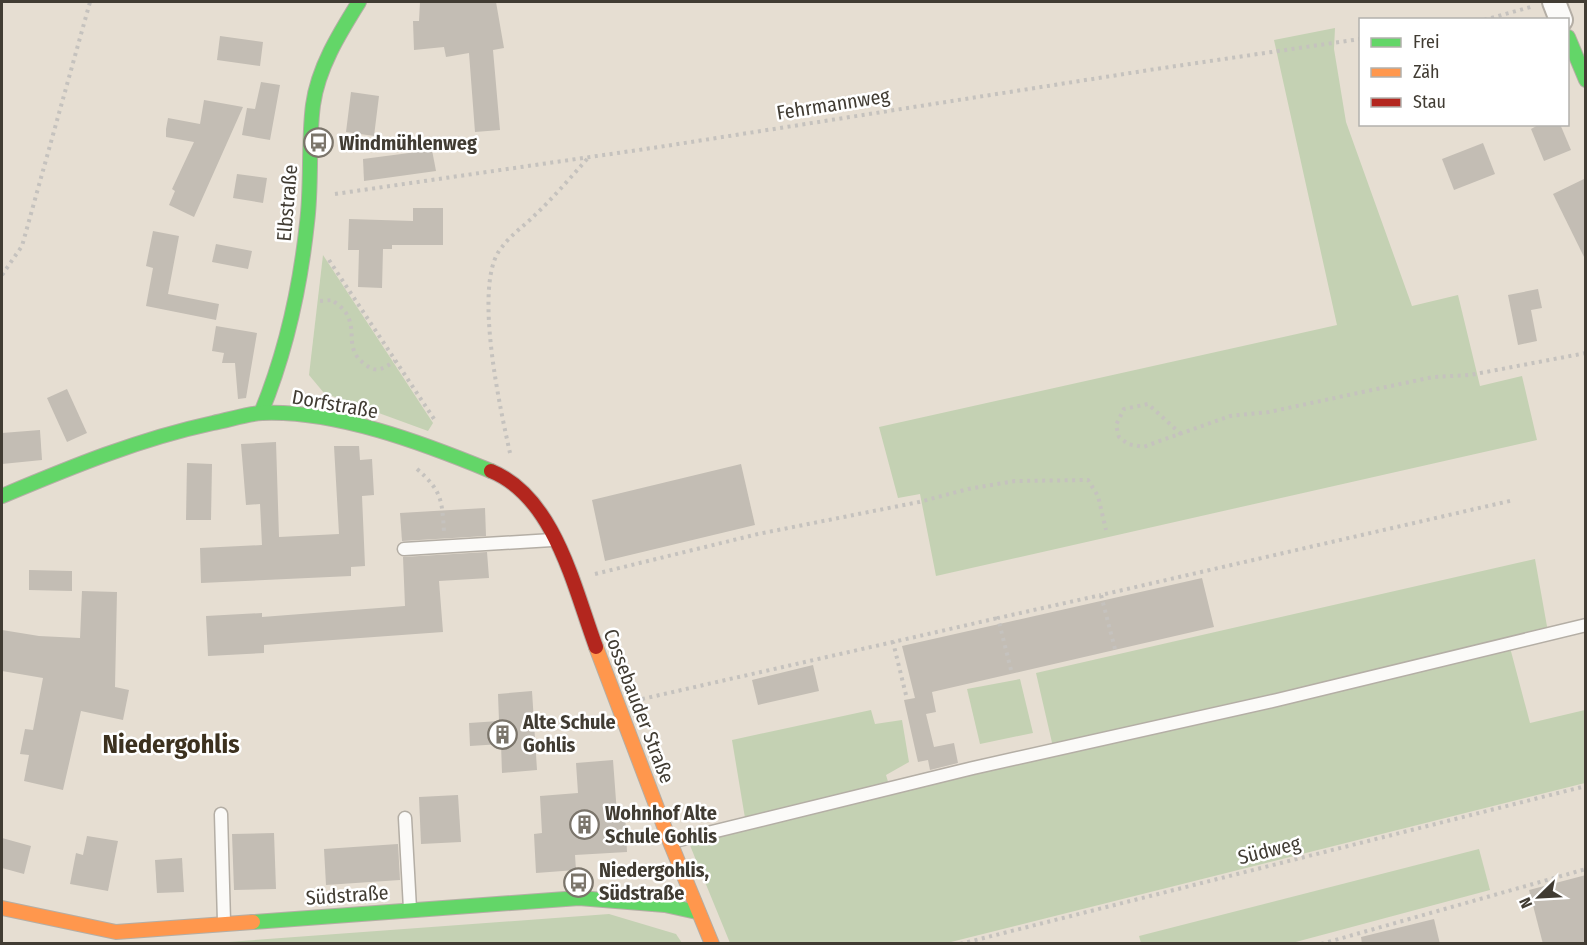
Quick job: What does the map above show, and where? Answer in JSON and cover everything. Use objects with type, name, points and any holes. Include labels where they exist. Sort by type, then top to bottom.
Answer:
[{"type":"street","name":"Elbstraße","points":[[261,413],[276,379],[295,299],[310,197],[313,103],[334,41],[358,2]]},
{"type":"street","points":[[1547,3],[1559,18]]},
{"type":"street","points":[[1569,39],[1586,80]]},
{"type":"street","name":"Dorfstraße","points":[[2,496],[110,451],[175,431],[261,413],[313,416],[421,442],[503,476],[543,516]]},
{"type":"street","name":"Cossebauder Straße","points":[[543,516],[556,540],[697,912],[712,944]]},
{"type":"street","name":"Südstraße","points":[[2,908],[116,932],[579,898],[665,905],[697,912]]},
{"type":"lane","points":[[404,549],[556,540]]},
{"type":"lane","points":[[670,842],[973,768],[1277,700],[1586,626]]},
{"type":"lane","points":[[221,814],[225,924]]},
{"type":"lane","points":[[405,818],[410,910]]},
{"type":"path","points":[[2,275],[22,246],[90,2]]},
{"type":"path","points":[[1491,18],[1547,3]]},
{"type":"path","name":"Fehrmannweg","points":[[310,197],[589,157],[1359,39]]},
{"type":"path","points":[[512,483],[514,472],[497,386],[489,312],[490,268],[508,240],[534,216],[589,157]]},
{"type":"path","points":[[304,235],[317,242],[435,420]]},
{"type":"path","points":[[295,299],[310,303],[332,300],[346,312],[354,354],[373,370],[382,370],[396,361]]},
{"type":"path","points":[[1181,434],[1148,404],[1124,409],[1116,426],[1119,437],[1128,444],[1143,447],[1181,434],[1230,417],[1269,412],[1433,377],[1470,375],[1586,352]]},
{"type":"path","points":[[414,466],[431,481],[441,497],[444,546]]},
{"type":"path","points":[[572,582],[612,569],[758,534],[919,502],[968,489],[1015,482],[1088,480],[1098,496],[1106,530]]},
{"type":"path","points":[[618,707],[667,693],[1514,500]]},
{"type":"path","points":[[1101,595],[1115,649]]},
{"type":"path","points":[[998,618],[1011,670]]},
{"type":"path","points":[[893,642],[906,695]]},
{"type":"path","name":"Südweg","points":[[960,944],[1586,786]]},
{"type":"path","points":[[1321,944],[1586,869]]},
{"type":"green space","points":[[1335,28],[1334,49],[1346,122],[1412,306],[1458,295],[1480,386],[1522,376],[1537,440],[936,576],[920,494],[898,498],[879,427],[1337,325],[1274,40]]},
{"type":"green space","points":[[323,255],[433,423],[428,431],[324,393],[309,375]]},
{"type":"green space","points":[[1535,559],[1548,632],[1508,640],[1530,723],[1585,710],[1585,783],[947,943],[730,943],[689,843],[745,818],[732,740],[871,710],[875,724],[902,720],[909,762],[886,775],[889,785],[1053,747],[1036,673]]},
{"type":"green space","points":[[1020,679],[1033,733],[980,744],[967,689]]},
{"type":"green space","points":[[1479,849],[1490,890],[1292,943],[1141,943],[1139,936]]},
{"type":"green space","points":[[609,914],[676,934],[682,943],[201,944]]},
{"type":"building","points":[[420,2],[496,2],[504,48],[493,50],[500,130],[475,132],[469,53],[446,57],[444,47],[414,50],[413,21],[419,21]]},
{"type":"building","points":[[220,36],[263,42],[260,66],[217,60]]},
{"type":"building","points":[[261,82],[280,85],[270,140],[242,135],[247,108],[255,109]]},
{"type":"building","points":[[351,92],[379,96],[374,136],[346,132]]},
{"type":"building","points":[[204,100],[243,107],[194,217],[169,205],[175,191],[172,189],[194,142],[166,137],[166,129],[168,118],[200,124]]},
{"type":"building","points":[[1536,126],[1561,126],[1571,150],[1544,161],[1531,129]]},
{"type":"building","points":[[1483,143],[1495,174],[1454,190],[1442,159]]},
{"type":"building","points":[[432,150],[436,171],[364,181],[363,159]]},
{"type":"building","points":[[237,174],[267,178],[263,203],[233,198]]},
{"type":"building","points":[[1586,178],[1586,261],[1553,194]]},
{"type":"building","points":[[413,208],[443,208],[443,245],[392,245],[392,249],[383,249],[382,288],[358,287],[359,250],[348,250],[349,219],[413,221]]},
{"type":"building","points":[[153,231],[179,236],[168,294],[219,304],[216,320],[146,306],[153,268],[146,266]]},
{"type":"building","points":[[216,244],[252,251],[248,269],[212,262]]},
{"type":"building","points":[[1538,289],[1542,308],[1531,310],[1537,341],[1518,345],[1508,295]]},
{"type":"building","points":[[216,326],[257,333],[246,398],[238,399],[235,363],[222,363],[224,353],[212,351]]},
{"type":"building","points":[[67,389],[87,433],[67,442],[47,398]]},
{"type":"building","points":[[40,430],[42,460],[2,464],[2,433]]},
{"type":"building","points":[[276,442],[279,537],[339,534],[334,446],[359,446],[360,460],[372,459],[374,495],[362,496],[365,566],[351,567],[351,576],[201,583],[200,548],[262,545],[260,504],[246,505],[241,444]]},
{"type":"building","points":[[187,463],[212,464],[211,520],[186,520]]},
{"type":"building","points":[[741,464],[755,525],[605,561],[592,500]]},
{"type":"building","points":[[485,508],[486,536],[402,541],[400,513]]},
{"type":"building","points":[[487,552],[489,578],[439,581],[443,632],[264,645],[264,653],[208,656],[206,616],[262,613],[262,617],[405,606],[403,557]]},
{"type":"building","points":[[29,570],[72,571],[72,591],[29,590]]},
{"type":"building","points":[[1202,578],[1214,627],[932,692],[936,712],[926,714],[934,747],[954,743],[958,763],[930,770],[928,760],[918,762],[904,700],[915,698],[902,646]]},
{"type":"building","points":[[82,591],[117,592],[115,687],[129,690],[123,720],[81,711],[63,790],[24,781],[29,755],[20,754],[25,729],[33,730],[43,678],[2,671],[2,630],[39,636],[80,638]]},
{"type":"building","points":[[813,665],[819,691],[758,705],[752,680]]},
{"type":"building","name":"Alte Schule Gohlis","points":[[532,691],[537,770],[502,773],[501,744],[470,746],[469,723],[499,721],[498,694]]},
{"type":"building","name":"Wohnhof Alte Schule Gohlis","points":[[613,760],[617,814],[625,813],[627,852],[575,855],[576,870],[536,873],[534,834],[542,833],[540,796],[578,793],[576,763]]},
{"type":"building","points":[[458,795],[461,842],[421,844],[419,797]]},
{"type":"building","points":[[274,833],[276,889],[234,890],[232,834]]},
{"type":"building","points":[[87,836],[118,841],[108,891],[70,884],[76,853],[83,855]]},
{"type":"building","points":[[2,838],[31,846],[24,874],[2,868]]},
{"type":"building","points":[[398,844],[400,880],[326,885],[324,849]]},
{"type":"building","points":[[182,858],[184,892],[157,893],[155,860]]},
{"type":"building","points":[[1586,875],[1586,944],[1543,944],[1529,890]]},
{"type":"building","points":[[1434,919],[1440,944],[1362,944],[1361,937]]},
{"type":"traffic: fast","points":[[261,413],[285,343],[300,272],[308,208],[313,105],[319,78],[330,52],[359,2]]},
{"type":"traffic: fast","points":[[1569,39],[1586,80]]},
{"type":"traffic: fast","points":[[2,496],[132,445],[262,413],[290,413],[319,417],[379,430],[491,471]]},
{"type":"traffic: fast","points":[[253,922],[579,898],[665,905],[697,912]]},
{"type":"traffic: slow","points":[[596,647],[670,842],[712,944]]},
{"type":"traffic: slow","points":[[2,908],[116,932],[253,922]]},
{"type":"traffic: jam","points":[[491,471],[513,484],[531,501],[547,523],[570,572],[596,647]]},
{"type":"place","name":"Windmühlenweg","points":[[318,143]]},
{"type":"place","name":"Alte Schule Gohlis","points":[[502,734]]},
{"type":"place","name":"Wohnhof Alte Schule Gohlis","points":[[584,824]]},
{"type":"place","name":"Niedergohlis, Südstraße","points":[[578,882]]},
{"type":"district","name":"Niedergohlis","points":[[171,744]]}]
